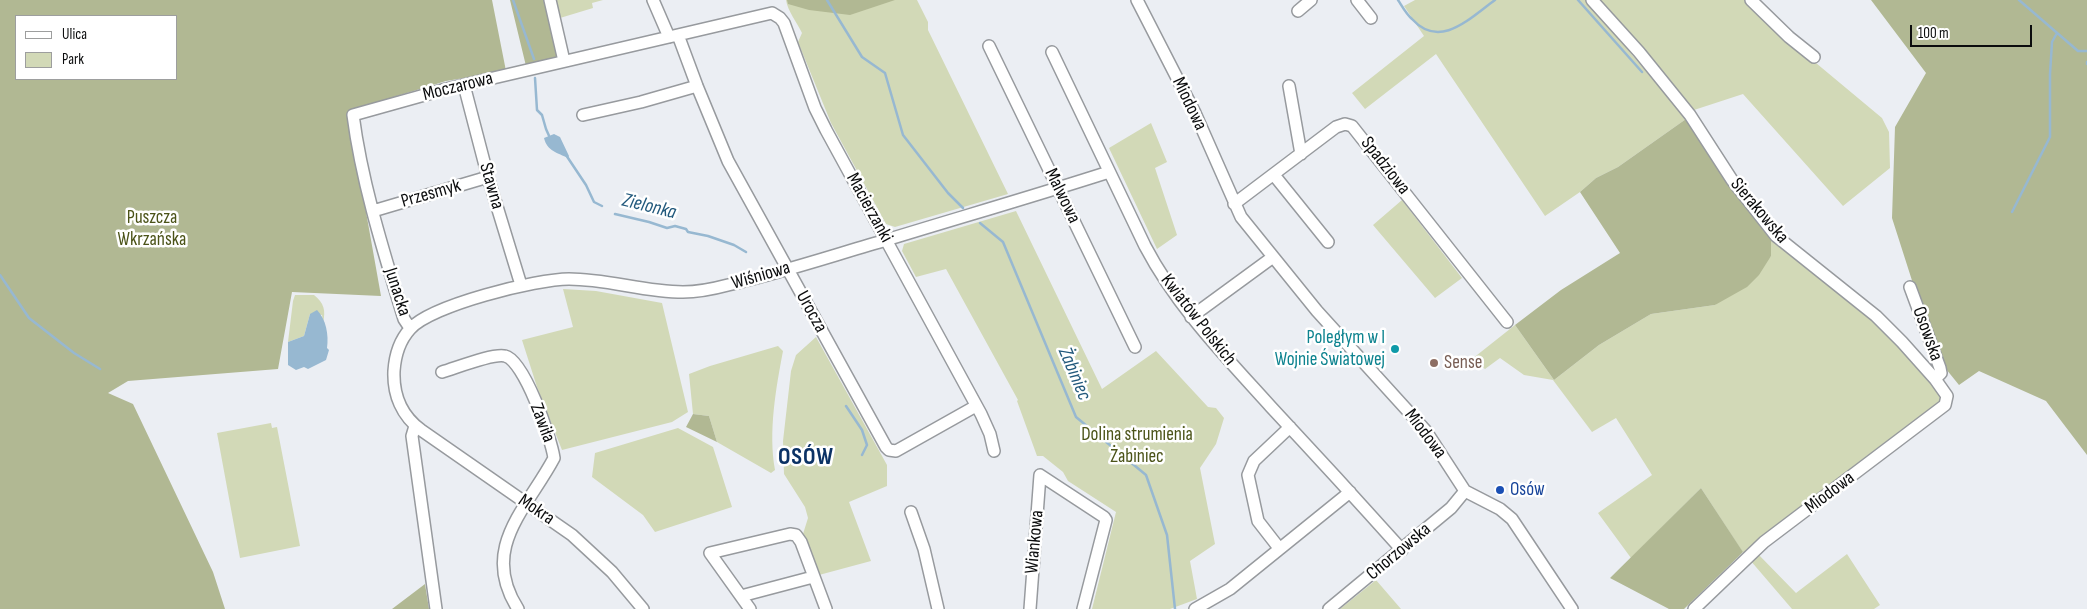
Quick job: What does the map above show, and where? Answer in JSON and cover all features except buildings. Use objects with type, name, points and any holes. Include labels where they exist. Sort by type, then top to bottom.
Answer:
[{"type":"street","points":[[550,0],[564,61]]},
{"type":"street","name":"Urocza","points":[[653,0],[674,36],[728,161],[886,447],[892,451],[901,448],[976,406]]},
{"type":"street","name":"Miodowa","points":[[1137,0],[1196,113],[1242,219],[1317,311],[1426,431],[1465,491],[1500,509],[1512,519],[1572,609]]},
{"type":"street","points":[[1298,11],[1310,0]]},
{"type":"street","points":[[1356,0],[1371,18]]},
{"type":"street","name":"Sierakowska","points":[[1592,0],[1639,52],[1690,115],[1732,180],[1776,236],[1876,316],[1935,379],[1946,394],[1947,400]]},
{"type":"street","points":[[1751,0],[1789,37],[1814,57]]},
{"type":"street","name":"Moczarowa","points":[[353,115],[464,85],[767,13]]},
{"type":"street","name":"Macierzanki","points":[[767,13],[776,15],[784,22],[823,125],[887,239],[976,406],[990,434],[994,451]]},
{"type":"street","name":"Malwowa","points":[[990,46],[1135,347]]},
{"type":"street","name":"Kwiatów Polskich","points":[[1052,52],[1159,271],[1191,317],[1402,550]]},
{"type":"street","name":"Stawna","points":[[464,85],[488,177],[521,285]]},
{"type":"street","points":[[583,115],[641,102],[697,86]]},
{"type":"street","points":[[1289,86],[1301,154]]},
{"type":"street","name":"Junacka","points":[[353,115],[356,140],[373,211],[404,319],[410,328],[397,354],[394,380],[400,407],[415,426]]},
{"type":"street","name":"Spadziowa","points":[[1234,204],[1336,127],[1345,124],[1352,126],[1507,322]]},
{"type":"street","name":"Wiśniowa","points":[[410,328],[422,318],[434,312],[521,285],[551,280],[582,279],[664,291],[690,292],[732,285],[1058,189],[1109,172]]},
{"type":"street","points":[[1274,174],[1328,242]]},
{"type":"street","name":"Przesmyk","points":[[373,211],[488,177]]},
{"type":"street","points":[[1191,317],[1273,257]]},
{"type":"street","name":"Osowska","points":[[1910,287],[1940,368],[1941,373],[1935,379]]},
{"type":"street","name":"Zawiła","points":[[442,372],[499,356],[507,357],[516,363],[548,431],[554,458],[510,527],[504,550],[503,564],[506,580],[518,609]]},
{"type":"street","name":"Miodowa","points":[[1694,609],[1753,552],[1945,405],[1947,400]]},
{"type":"street","points":[[415,426],[412,436],[436,609]]},
{"type":"street","name":"Mokra","points":[[415,426],[587,547],[620,580],[643,609]]},
{"type":"street","points":[[1279,548],[1258,521],[1248,475],[1254,461],[1290,427]]},
{"type":"street","name":"Wiankowa","points":[[1030,609],[1040,470],[1106,520],[1083,609]]},
{"type":"street","name":"Chorzowska","points":[[1329,609],[1451,508],[1465,491]]},
{"type":"street","points":[[1195,609],[1230,589],[1350,492]]},
{"type":"street","points":[[911,512],[924,549],[938,609]]},
{"type":"street","points":[[750,609],[710,553],[788,534],[796,535],[801,542],[826,609]]},
{"type":"street","points":[[741,596],[813,577]]},
{"type":"green space","name":"Puszcza Wkrzańska","points":[[0,0],[492,0],[506,71],[446,81],[348,111],[381,296],[292,292],[278,369],[128,381],[108,393],[133,404],[213,572],[225,609],[0,609]]},
{"type":"green space","points":[[510,0],[546,0],[558,51],[555,60],[526,66]]},
{"type":"green space","points":[[555,0],[603,0],[592,3],[593,8],[560,18]]},
{"type":"green space","points":[[786,0],[917,0],[928,22],[928,30],[1008,194],[895,227],[886,224],[831,123],[798,42],[802,33]]},
{"type":"green space","points":[[787,0],[895,0],[850,15],[809,10],[788,4]]},
{"type":"green space","points":[[1415,0],[1586,0],[1686,119],[1618,167],[1596,178],[1580,192],[1545,216],[1436,54],[1365,109],[1352,93],[1424,36],[1404,6]]},
{"type":"green space","points":[[1599,0],[1746,0],[1810,58],[1882,118],[1889,132],[1890,168],[1843,206],[1743,94],[1694,110],[1643,48]]},
{"type":"green space","points":[[1871,0],[2087,0],[2087,455],[2046,401],[1979,371],[1959,385],[1946,369],[1916,293],[1892,218],[1895,127],[1926,73]]},
{"type":"green space","points":[[1686,119],[1729,185],[1771,240],[1771,256],[1759,275],[1747,287],[1715,305],[1651,314],[1599,345],[1554,380],[1515,325],[1561,290],[1620,253],[1580,192],[1596,178],[1618,167]]},
{"type":"green space","points":[[1151,123],[1167,162],[1155,168],[1177,235],[1157,249],[1109,148]]},
{"type":"green space","points":[[1402,200],[1462,278],[1435,298],[1373,225]]},
{"type":"green space","name":"Dolina strumienia Żabiniec","points":[[1016,211],[1102,389],[1156,351],[1208,407],[1216,408],[1224,418],[1216,444],[1200,468],[1215,544],[1190,561],[1197,599],[1170,609],[1092,609],[1116,512],[1068,481],[1063,472],[1043,456],[1037,456],[1018,400],[946,269],[916,277],[902,251],[904,244]]},
{"type":"green space","points":[[1771,240],[1866,315],[1899,345],[1943,396],[1943,403],[1744,554],[1701,488],[1631,558],[1598,513],[1652,475],[1616,418],[1592,432],[1553,380],[1524,375],[1500,358],[1485,369],[1472,359],[1515,325],[1554,380],[1599,345],[1651,314],[1715,305],[1771,256]]},
{"type":"green space","points":[[563,289],[596,291],[662,303],[688,412],[672,422],[562,450],[537,387],[522,340],[573,327]]},
{"type":"green space","points":[[295,295],[314,295],[322,304],[324,318],[323,323],[322,315],[310,314],[304,336],[288,342],[293,301]]},
{"type":"green space","points":[[816,337],[887,465],[887,486],[849,502],[871,561],[819,575],[803,534],[808,518],[805,507],[784,474],[783,441],[791,371],[796,355]]},
{"type":"green space","points":[[778,346],[783,351],[773,425],[772,441],[775,470],[771,473],[717,442],[709,416],[693,414],[689,374]]},
{"type":"green space","points":[[693,414],[709,416],[717,442],[686,427]]},
{"type":"green space","points":[[271,423],[272,428],[277,427],[300,546],[240,558],[217,433]]},
{"type":"green space","points":[[678,428],[713,447],[732,507],[655,532],[643,515],[592,477],[595,453]]},
{"type":"green space","points":[[1701,488],[1743,552],[1737,558],[1684,609],[1669,609],[1610,578]]},
{"type":"green space","points":[[1758,554],[1796,593],[1847,554],[1880,605],[1874,609],[1792,609],[1750,560]]},
{"type":"green space","points":[[1376,580],[1401,609],[1340,609]]},
{"type":"green space","points":[[425,584],[429,609],[392,609]]},
{"type":"water","points":[[554,134],[560,137],[569,156],[568,158],[553,151],[545,142],[544,138]]},
{"type":"water","points":[[317,310],[325,323],[328,338],[327,348],[329,350],[326,360],[308,369],[304,367],[296,370],[288,365],[288,342],[304,336],[310,314]]},
{"type":"waterway","name":"Zielonka","points":[[513,0],[534,59]]},
{"type":"waterway","name":"Żabiniec","points":[[827,0],[862,57],[885,73],[903,135],[948,193],[963,208]]},
{"type":"waterway","points":[[1398,0],[1412,19],[1423,28],[1433,32],[1455,28],[1495,0]]},
{"type":"waterway","points":[[1578,0],[1642,72]]},
{"type":"waterway","points":[[2019,0],[2078,51],[2087,51]]},
{"type":"waterway","points":[[2012,212],[2050,137],[2052,42],[2057,33]]},
{"type":"waterway","name":"Zielonka","points":[[535,78],[537,110],[542,115],[550,138]]},
{"type":"waterway","name":"Zielonka","points":[[566,155],[586,185],[594,202],[602,206]]},
{"type":"waterway","name":"Zielonka","points":[[615,214],[667,228],[675,226],[686,229],[688,232],[708,236],[734,245],[746,252]]},
{"type":"waterway","name":"Żabiniec","points":[[980,223],[1003,242],[1076,417],[1146,475],[1167,535],[1175,609]]},
{"type":"waterway","points":[[0,275],[29,318],[74,353],[100,369]]},
{"type":"waterway","points":[[846,406],[862,430],[867,445],[862,455]]},
{"type":"place","name":"Poległym w I Wojnie Światowej","points":[[1395,349]]},
{"type":"place","name":"Sense","points":[[1434,363]]},
{"type":"place","name":"Osów","points":[[1500,490]]},
{"type":"district","name":"OSÓW","points":[[806,458]]}]
